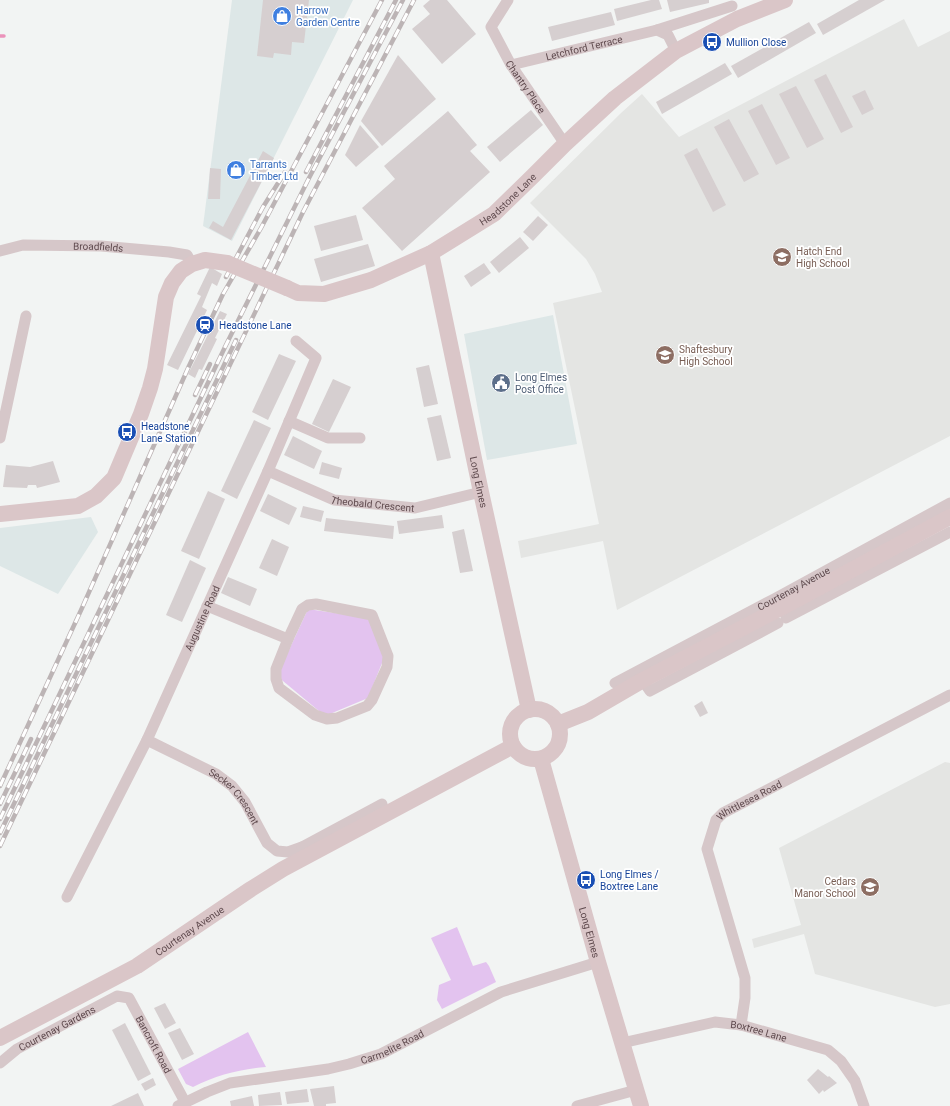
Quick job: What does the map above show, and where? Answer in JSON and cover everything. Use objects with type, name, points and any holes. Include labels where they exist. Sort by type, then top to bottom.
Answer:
[{"type":"street","name":"Chantry Place","points":[[508,0],[491,27],[510,65],[565,144]]},
{"type":"street","name":"Headstone Lane","points":[[0,514],[78,506],[96,496],[114,478],[141,414],[150,388],[155,369],[166,298],[172,283],[181,271],[192,264],[205,260],[227,262],[298,293],[324,294],[371,280],[431,253],[494,214],[565,144],[615,98],[733,8],[785,0]]},
{"type":"street","name":"Letchford Terrace","points":[[510,65],[657,30],[733,8]]},
{"type":"street","points":[[657,30],[668,35],[676,51]]},
{"type":"street","name":"Broadfields","points":[[0,251],[23,245],[101,246],[187,255],[192,264]]},
{"type":"street","name":"Long Elmes","points":[[431,253],[529,710]]},
{"type":"street","points":[[0,438],[2,412],[26,316]]},
{"type":"street","name":"Augustine Road","points":[[68,897],[147,740],[268,471],[316,358],[296,341]]},
{"type":"street","points":[[289,421],[328,438],[360,438]]},
{"type":"street","name":"Theobald Crescent","points":[[268,471],[334,500],[415,508],[482,492]]},
{"type":"street","name":"Courtenay Avenue","points":[[798,606],[949,510]]},
{"type":"street","name":"Courtenay Avenue","points":[[615,683],[640,676],[760,626],[779,612],[949,510]]},
{"type":"street","name":"Courtenay Avenue","points":[[558,724],[588,712],[640,676],[779,612],[798,606],[950,532]]},
{"type":"street","points":[[316,604],[372,615],[388,656],[388,661],[387,667],[368,706],[337,718],[327,719],[315,715],[279,688],[276,679],[276,669],[288,639],[302,609],[308,605],[316,604]]},
{"type":"street","points":[[207,606],[288,639]]},
{"type":"street","name":"Whittlesea Road","points":[[741,1025],[745,998],[744,978],[707,849],[716,820],[723,813],[950,695]]},
{"type":"street","points":[[529,710],[546,712],[553,717],[558,724],[559,736],[556,747],[551,753],[541,759],[525,757],[517,752],[513,746],[510,735],[511,726],[515,719],[529,710]]},
{"type":"street","name":"Secker Crescent","points":[[147,740],[216,774],[232,786],[245,802],[267,843],[277,851],[305,851]]},
{"type":"street","name":"Courtenay Avenue","points":[[0,1038],[137,966],[305,851],[377,811],[513,746]]},
{"type":"street","name":"Long Elmes","points":[[541,759],[598,962],[641,1106]]},
{"type":"street","name":"Carmelite Road","points":[[182,1104],[230,1083],[328,1069],[381,1054],[501,992],[598,962]]},
{"type":"street","name":"Bancroft Road","points":[[117,996],[129,998],[182,1104]]},
{"type":"street","name":"Courtenay Gardens","points":[[0,1063],[17,1049],[117,996]]},
{"type":"street","name":"Boxtree Lane","points":[[622,1044],[715,1022],[741,1025],[828,1050],[841,1061],[855,1081],[864,1106]]},
{"type":"street","points":[[577,1106],[636,1090]]},
{"type":"shaded area","points":[[232,0],[353,0],[232,241],[203,226]]},
{"type":"shaded area","name":"Hatch End High School","points":[[904,19],[918,47],[950,31],[950,436],[617,610],[603,541],[521,558],[518,541],[599,524],[553,303],[602,292],[595,274],[586,259],[530,203],[642,94],[679,137]]},
{"type":"shaded area","points":[[553,315],[577,444],[487,460],[464,334]]},
{"type":"shaded area","points":[[91,517],[98,532],[58,594],[0,566],[0,528]]},
{"type":"shaded area","points":[[308,609],[368,618],[384,658],[368,698],[325,716],[277,676]]},
{"type":"shaded area","name":"Cedars Manor School","points":[[945,762],[950,763],[950,1004],[935,1007],[815,974],[804,934],[754,948],[752,939],[801,925],[779,848]]},
{"type":"shaded area","points":[[457,927],[473,966],[486,962],[496,982],[442,1009],[437,1000],[439,985],[451,980],[431,938]]},
{"type":"shaded area","points":[[248,1032],[266,1067],[229,1073],[193,1087],[186,1084],[178,1069]]},
{"type":"building","points":[[263,0],[309,0],[304,43],[292,42],[291,55],[274,53],[273,58],[257,56]]},
{"type":"building","points":[[430,0],[447,0],[476,34],[442,64],[412,29],[430,14],[423,6]]},
{"type":"building","points":[[651,0],[659,0],[662,9],[617,21],[614,9]]},
{"type":"building","points":[[667,0],[709,0],[709,3],[670,12]]},
{"type":"building","points":[[859,0],[885,0],[823,35],[817,24]]},
{"type":"building","points":[[611,12],[615,25],[552,41],[548,27]]},
{"type":"building","points":[[809,22],[816,33],[738,78],[731,66]]},
{"type":"building","points":[[398,55],[436,99],[382,146],[361,121]]},
{"type":"building","points":[[725,63],[732,74],[662,114],[656,102]]},
{"type":"building","points":[[826,74],[853,127],[841,133],[814,80]]},
{"type":"building","points":[[796,86],[824,139],[807,148],[779,94]]},
{"type":"building","points":[[865,90],[874,109],[862,115],[852,96]]},
{"type":"building","points":[[762,104],[790,158],[776,165],[748,111]]},
{"type":"building","points":[[531,110],[543,125],[500,162],[487,147]]},
{"type":"building","points":[[448,111],[477,145],[470,151],[490,172],[402,251],[362,208],[395,179],[384,166]]},
{"type":"building","points":[[729,119],[759,174],[744,182],[714,127]]},
{"type":"building","points":[[360,125],[379,147],[356,167],[345,155]]},
{"type":"building","points":[[697,148],[726,205],[713,212],[684,155]]},
{"type":"building","points":[[263,151],[274,158],[231,240],[209,228],[213,221],[223,227]]},
{"type":"building","points":[[210,168],[221,169],[220,199],[208,199]]},
{"type":"building","points":[[356,215],[363,240],[321,251],[314,226]]},
{"type":"building","points":[[538,216],[548,225],[533,241],[523,232]]},
{"type":"building","points":[[520,237],[529,248],[499,273],[490,262]]},
{"type":"building","points":[[368,244],[375,266],[321,282],[314,259]]},
{"type":"building","points":[[484,263],[491,273],[471,287],[464,276]]},
{"type":"building","name":"Headstone Lane","points":[[210,267],[222,274],[217,286],[212,283],[202,307],[207,310],[178,370],[167,365],[201,296],[197,294]]},
{"type":"building","points":[[220,311],[227,314],[202,370],[199,369],[195,378],[188,374]]},
{"type":"building","points":[[279,354],[296,361],[268,420],[252,412]]},
{"type":"building","points":[[429,365],[438,404],[424,407],[416,368]]},
{"type":"building","points":[[333,379],[351,387],[329,432],[312,424]]},
{"type":"building","points":[[441,415],[451,458],[437,461],[427,418]]},
{"type":"building","points":[[254,420],[271,428],[237,499],[221,491]]},
{"type":"building","points":[[293,436],[322,451],[314,469],[284,455]]},
{"type":"building","points":[[53,461],[60,482],[37,488],[36,485],[28,485],[27,488],[3,487],[6,465],[30,467]]},
{"type":"building","points":[[322,462],[342,468],[339,479],[319,474]]},
{"type":"building","points":[[208,491],[225,499],[199,559],[181,551]]},
{"type":"building","points":[[268,494],[297,508],[289,525],[260,511]]},
{"type":"building","points":[[303,506],[324,511],[321,522],[300,517]]},
{"type":"building","points":[[442,515],[444,528],[399,534],[397,521]]},
{"type":"building","points":[[326,518],[394,526],[393,539],[324,531]]},
{"type":"building","points":[[464,529],[473,571],[460,573],[452,532]]},
{"type":"building","points":[[272,539],[289,547],[277,576],[259,568]]},
{"type":"building","points":[[190,560],[206,568],[182,622],[166,615]]},
{"type":"building","points":[[228,577],[257,589],[250,606],[221,593]]},
{"type":"building","points":[[702,701],[708,713],[700,717],[694,706]]},
{"type":"building","points":[[165,1003],[176,1023],[165,1029],[154,1008]]},
{"type":"building","points":[[125,1023],[151,1074],[138,1081],[112,1030]]},
{"type":"building","points":[[180,1028],[194,1054],[182,1060],[168,1033]]},
{"type":"building","points":[[818,1069],[837,1083],[824,1092],[823,1090],[819,1094],[807,1080]]},
{"type":"building","points":[[153,1078],[156,1085],[145,1091],[141,1084]]},
{"type":"building","points":[[334,1086],[336,1103],[326,1104],[326,1106],[314,1106],[310,1089]]},
{"type":"building","points":[[307,1089],[309,1102],[287,1104],[285,1092]]},
{"type":"building","points":[[280,1092],[282,1105],[259,1106],[258,1095]]},
{"type":"building","points":[[138,1093],[144,1106],[111,1106]]},
{"type":"building","points":[[252,1096],[254,1106],[231,1106],[230,1101]]},
{"type":"railway","points":[[0,786],[82,608],[189,366],[223,294],[261,228],[382,0]]},
{"type":"railway","points":[[306,172],[396,0]]},
{"type":"railway","points":[[0,819],[225,347],[309,178],[403,0]]},
{"type":"railway","points":[[0,846],[303,212],[414,0]]},
{"type":"railway","points":[[226,277],[263,207],[285,172]]},
{"type":"railway","points":[[0,833],[236,340]]},
{"type":"railway","points":[[195,395],[210,364]]},
{"type":"railway","points":[[0,804],[31,739]]},
{"type":"place","name":"Harrow Garden Centre","points":[[282,16]]},
{"type":"place","name":"Mullion Close","points":[[712,42]]},
{"type":"place","name":"Tarrants Timber Ltd","points":[[236,170]]},
{"type":"place","name":"Hatch End High School","points":[[782,257]]},
{"type":"place","name":"Headstone Lane","points":[[205,325]]},
{"type":"place","name":"Shaftesbury High School","points":[[665,355]]},
{"type":"place","name":"Long Elmes Post Office","points":[[501,383]]},
{"type":"place","name":"Headstone Lane Station","points":[[127,432]]},
{"type":"place","name":"Long Elmes / Boxtree Lane","points":[[586,880]]},
{"type":"place","name":"Cedars Manor School","points":[[870,887]]}]
